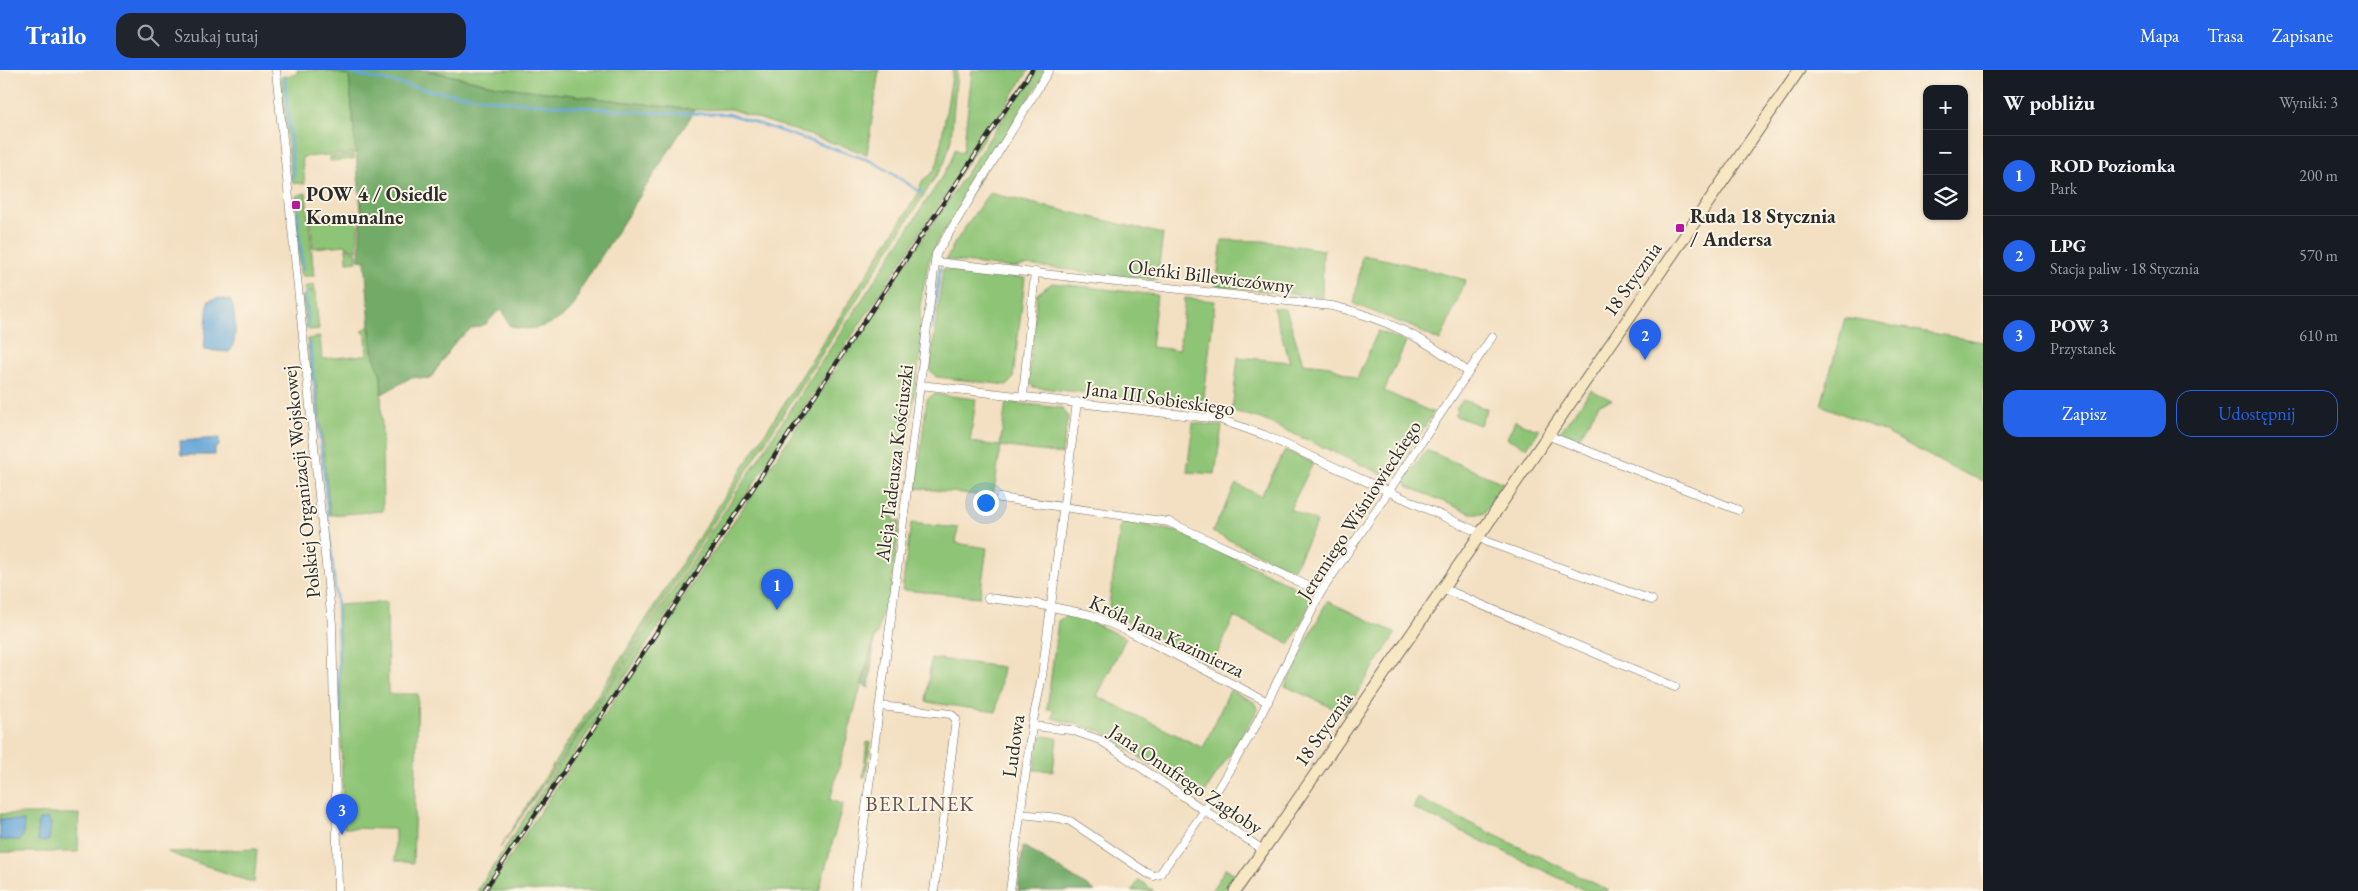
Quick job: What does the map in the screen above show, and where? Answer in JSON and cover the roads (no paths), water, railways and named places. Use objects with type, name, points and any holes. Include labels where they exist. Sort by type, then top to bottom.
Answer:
[{"type":"main road","name":"18 Stycznia","points":[[1235,891],[1799,70]]},
{"type":"street","name":"Polskiej Organizacji Wojskowej","points":[[276,70],[331,617],[338,891]]},
{"type":"street","name":"Aleja Tadeusza Kościuszki","points":[[855,891],[880,706],[934,262],[938,248],[1049,70]]},
{"type":"street","name":"Oleńki Billewiczówny","points":[[934,262],[1325,305],[1350,310],[1383,321],[1427,342],[1468,372]]},
{"type":"street","points":[[1023,396],[1035,272]]},
{"type":"street","name":"Jeremiego Wiśniowieckiego","points":[[1020,814],[1070,821],[1147,873],[1154,876],[1163,871],[1205,810],[1268,702],[1321,592],[1492,337]]},
{"type":"street","name":"Jana III Sobieskiego","points":[[920,385],[1219,419],[1242,425],[1390,490],[1479,535]]},
{"type":"street","name":"Ludowa","points":[[1010,891],[1032,726],[1042,676],[1077,402]]},
{"type":"street","points":[[1547,435],[1738,510]]},
{"type":"street","points":[[1000,498],[1169,522],[1321,592]]},
{"type":"street","points":[[1479,535],[1487,542],[1652,600]]},
{"type":"street","points":[[1442,588],[1675,687]]},
{"type":"street","points":[[988,598],[1050,606]]},
{"type":"street","name":"Króla Jana Kazimierza","points":[[1050,606],[1101,618],[1268,702]]},
{"type":"street","points":[[880,706],[951,714],[956,719],[934,891]]},
{"type":"street","name":"Jana Onufrego Zagłoby","points":[[1032,726],[1071,730],[1100,740],[1263,850]]},
{"type":"water","points":[[218,298],[230,300],[234,311],[235,335],[229,352],[204,350],[208,301]]},
{"type":"water","points":[[219,438],[219,446],[215,448],[215,455],[181,455],[180,441]]},
{"type":"water","points":[[0,819],[24,821],[23,835],[20,840],[0,840]]},
{"type":"water","points":[[48,819],[51,824],[49,840],[45,842],[38,841],[37,826],[39,820]]},
{"type":"waterway","points":[[335,70],[429,90],[503,101],[658,113],[729,114],[871,161],[922,193]]},
{"type":"waterway","points":[[285,78],[294,178]]},
{"type":"waterway","points":[[296,201],[303,269]]},
{"type":"waterway","points":[[932,329],[940,268]]},
{"type":"waterway","points":[[305,292],[309,326]]},
{"type":"waterway","points":[[310,343],[328,515]]},
{"type":"waterway","points":[[328,520],[337,606],[340,733]]},
{"type":"railway","points":[[484,891],[1032,70]]},
{"type":"place","name":"POW 4 / Osiedle Komunalne","points":[[296,205]]},
{"type":"place","name":"Ruda 18 Stycznia / Andersa","points":[[1680,228]]},
{"type":"place","name":"LPG","points":[[1645,360]]},
{"type":"place","name":"ROD Poziomka","points":[[777,610]]},
{"type":"place","name":"POW 3","points":[[342,835]]},
{"type":"district","name":"BERLINEK","points":[[920,804]]}]
